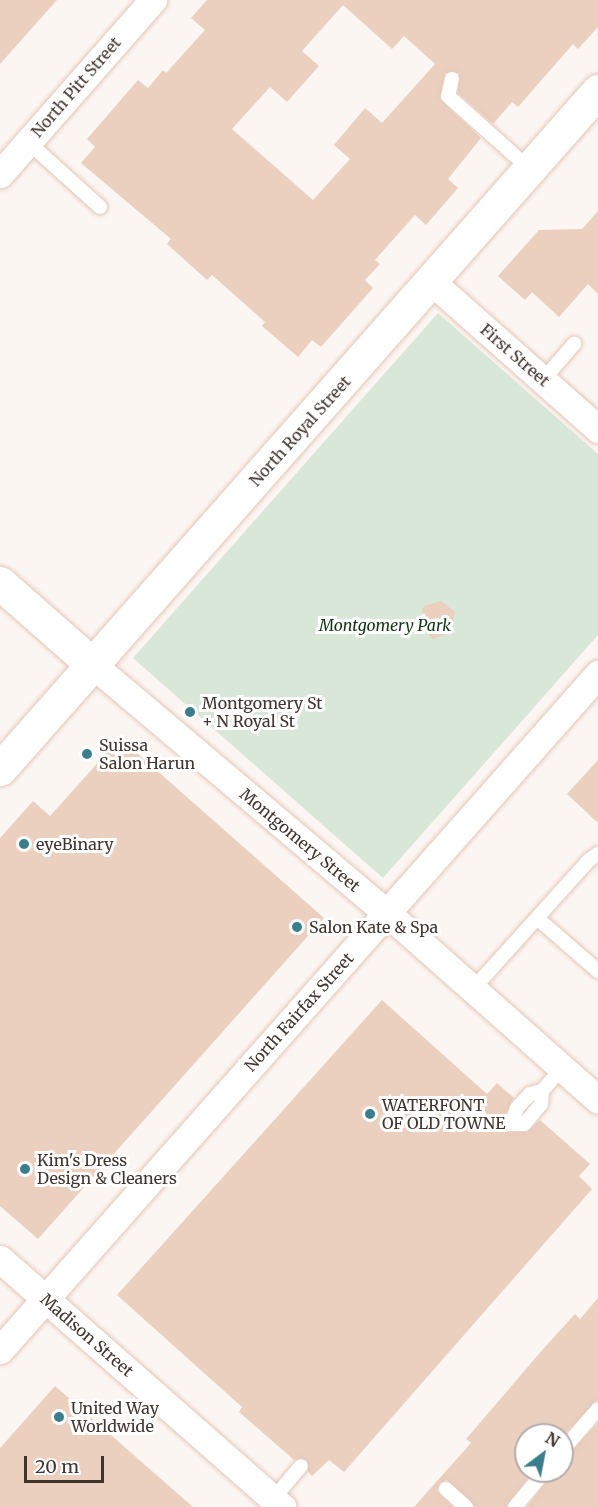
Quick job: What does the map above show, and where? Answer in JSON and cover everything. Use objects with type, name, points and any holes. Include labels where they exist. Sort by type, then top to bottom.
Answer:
[{"type":"street","name":"North Pitt Street","points":[[0,174],[139,5]]},
{"type":"street","name":"North Royal Street","points":[[0,769],[432,282],[598,91]]},
{"type":"street","name":"First Street","points":[[432,282],[598,429]]},
{"type":"street","name":"Montgomery Street","points":[[0,583],[92,664],[387,913],[598,1100]]},
{"type":"street","name":"North Fairfax Street","points":[[0,1350],[595,682]]},
{"type":"street","name":"Madison Street","points":[[0,1259],[278,1503]]},
{"type":"lane","points":[[452,79],[448,96],[530,169]]},
{"type":"lane","points":[[28,142],[100,207]]},
{"type":"lane","points":[[543,380],[574,344]]},
{"type":"lane","points":[[473,989],[598,854]]},
{"type":"lane","points":[[537,918],[598,971]]},
{"type":"lane","points":[[507,1129],[513,1113],[530,1094],[542,1090],[562,1068]]},
{"type":"lane","points":[[574,1437],[598,1409]]},
{"type":"lane","points":[[278,1503],[301,1466]]},
{"type":"lane","points":[[515,1507],[535,1483]]},
{"type":"lane","points":[[446,1490],[466,1507]]},
{"type":"green space","name":"Montgomery Park","points":[[438,313],[598,454],[598,635],[383,878],[133,658]]},
{"type":"building","points":[[0,0],[57,0],[0,64]]},
{"type":"building","points":[[207,0],[598,0],[598,27],[578,49],[573,44],[518,107],[512,102],[493,124],[458,93],[459,73],[445,73],[440,99],[481,138],[448,179],[458,188],[426,225],[415,215],[375,260],[380,264],[365,280],[373,288],[321,347],[312,340],[298,357],[262,326],[265,322],[212,275],[207,280],[167,244],[171,239],[81,163],[95,147],[87,139],[138,80],[148,88],[163,70],[166,73],[205,30],[191,18]],"holes":[[[343,5],[392,49],[404,36],[435,64],[382,123],[365,108],[334,145],[350,159],[313,200],[232,129],[270,87],[287,102],[319,66],[302,51]]]},
{"type":"building","points":[[598,211],[598,294],[588,284],[559,317],[532,292],[525,300],[498,276],[539,230],[582,229]]},
{"type":"building","points":[[441,601],[455,612],[451,632],[433,639],[418,624],[424,606]]},
{"type":"building","points":[[120,738],[324,918],[38,1239],[0,1206],[0,838],[33,801],[50,816]]},
{"type":"building","points":[[598,760],[598,823],[567,794]]},
{"type":"building","points":[[382,1000],[487,1094],[497,1083],[514,1098],[502,1121],[506,1132],[527,1132],[540,1120],[590,1164],[579,1176],[592,1189],[344,1472],[329,1460],[312,1476],[308,1472],[307,1460],[294,1460],[239,1412],[242,1407],[117,1295]]},
{"type":"building","points":[[598,1298],[598,1400],[574,1425],[514,1423],[514,1483],[524,1483],[506,1507],[475,1507],[447,1480],[440,1483],[437,1491],[453,1507],[414,1507],[471,1443],[466,1439],[544,1348],[575,1314],[580,1319]]},
{"type":"building","name":"United Way Worldwide","points":[[55,1386],[193,1507],[0,1507],[0,1448]]},
{"type":"building","points":[[598,1423],[598,1507],[527,1507],[545,1483],[574,1483],[574,1448]]},
{"type":"place","name":"Montgomery St + N Royal St","points":[[190,712]]},
{"type":"place","name":"Suissa Salon Harun","points":[[87,754]]},
{"type":"place","name":"eyeBinary","points":[[24,844]]},
{"type":"place","name":"Salon Kate & Spa","points":[[297,927]]},
{"type":"place","name":"WATERFONT OF OLD TOWNE","points":[[370,1114]]},
{"type":"place","name":"Kim's Dress Design & Cleaners","points":[[25,1169]]},
{"type":"place","name":"United Way Worldwide","points":[[59,1417]]}]
